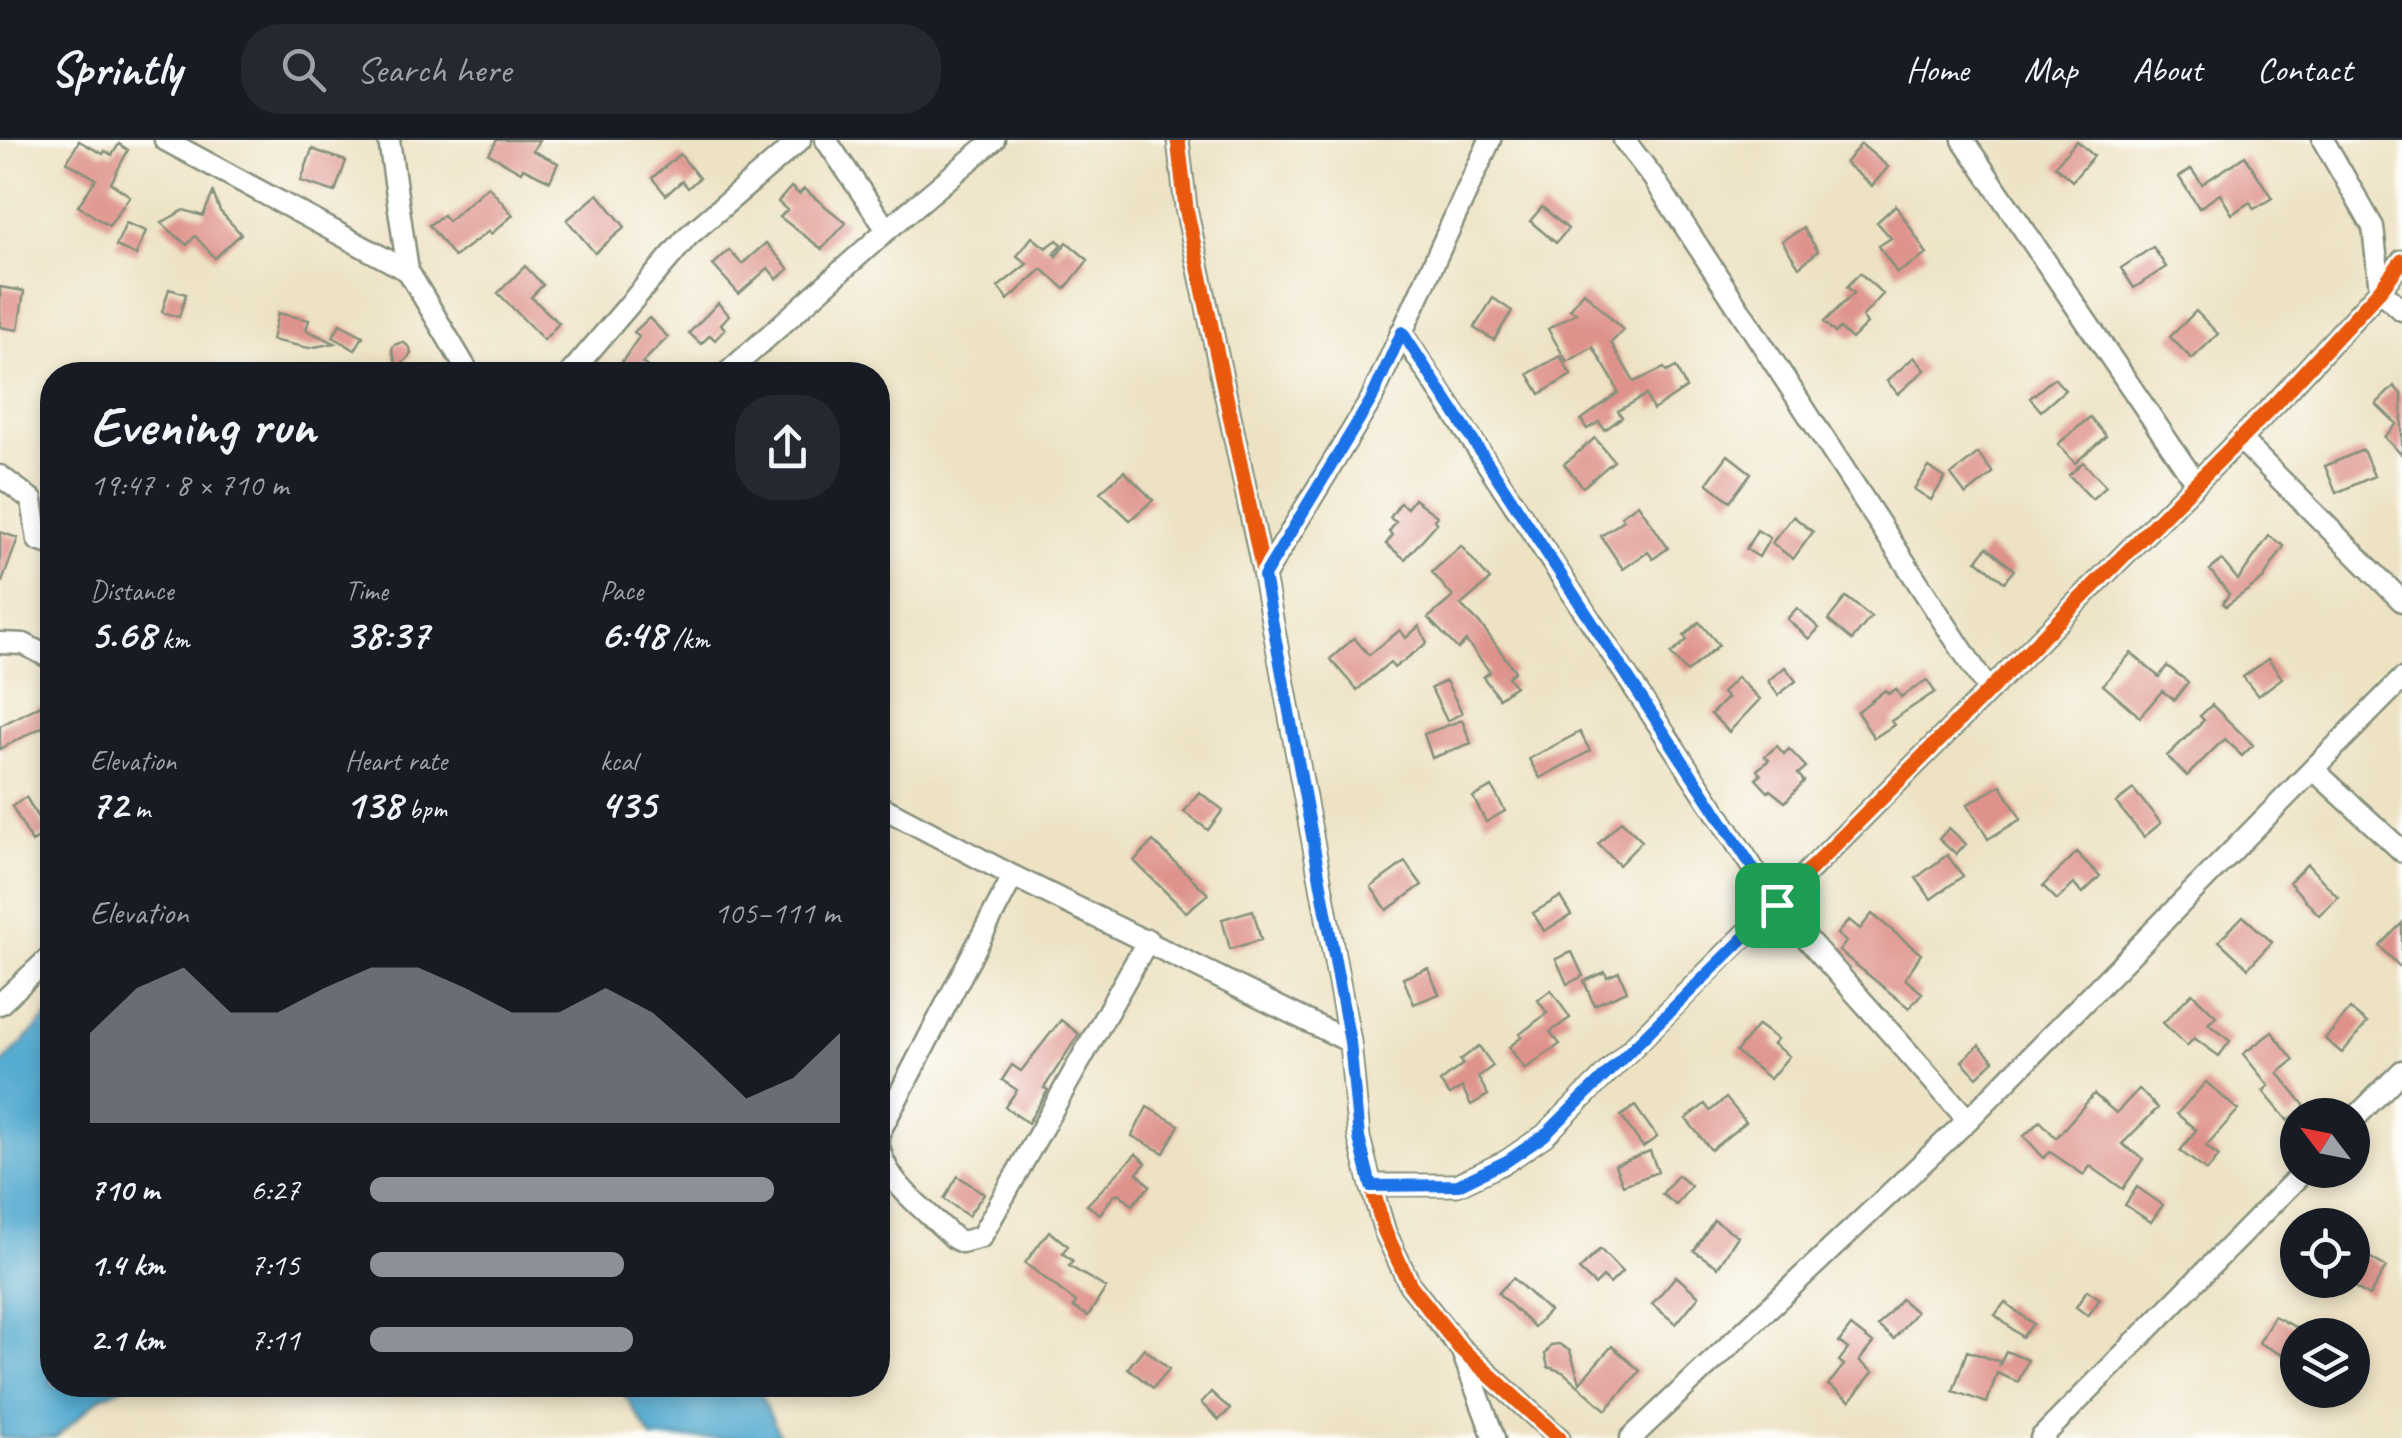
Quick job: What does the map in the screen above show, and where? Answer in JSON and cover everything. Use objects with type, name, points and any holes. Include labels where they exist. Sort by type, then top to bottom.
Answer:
[{"type":"street","points":[[164,140],[408,271]]},
{"type":"street","points":[[388,140],[408,271],[462,362]]},
{"type":"street","points":[[580,362],[688,236],[800,140]]},
{"type":"street","points":[[826,140],[887,230]]},
{"type":"street","points":[[740,362],[994,140]]},
{"type":"street","points":[[1178,140],[1186,208],[1264,576],[1350,1042],[1359,1138],[1371,1186],[1410,1285],[1460,1348],[1560,1438]]},
{"type":"street","points":[[1264,576],[1371,400],[1490,140]]},
{"type":"street","points":[[1624,140],[1663,193],[1989,691]]},
{"type":"street","points":[[1964,140],[2196,483]]},
{"type":"street","points":[[2323,140],[2373,227],[2380,290],[2402,310]]},
{"type":"street","points":[[1371,1186],[1458,1185],[1545,1135],[2240,439],[2380,290],[2402,260]]},
{"type":"street","points":[[1402,332],[1777,905],[1968,1120]]},
{"type":"street","points":[[2240,439],[2402,601]]},
{"type":"street","points":[[0,476],[32,500],[34,532],[40,541]]},
{"type":"street","points":[[0,643],[24,644],[40,653]]},
{"type":"street","points":[[1631,1438],[1968,1120],[2402,678]]},
{"type":"street","points":[[2313,769],[2402,851]]},
{"type":"street","points":[[890,810],[1350,1042]]},
{"type":"street","points":[[890,1111],[1014,876]]},
{"type":"street","points":[[890,1176],[954,1238],[962,1242],[981,1237],[1148,940]]},
{"type":"street","points":[[0,1004],[40,966]]},
{"type":"street","points":[[2370,1104],[2402,1071]]},
{"type":"street","points":[[2041,1438],[2287,1188]]},
{"type":"street","points":[[1460,1348],[1494,1438]]},
{"type":"water","points":[[40,1024],[40,1397],[102,1397],[55,1438],[0,1438],[0,1066]]},
{"type":"water","points":[[626,1397],[762,1397],[781,1438],[652,1438]]},
{"type":"building","points":[[497,140],[539,140],[533,151],[558,163],[550,181],[523,168],[521,172],[489,154]]},
{"type":"building","points":[[79,141],[103,154],[105,151],[112,155],[119,144],[128,150],[111,183],[130,196],[109,226],[78,206],[96,179],[67,162]]},
{"type":"building","points":[[2077,141],[2094,156],[2072,181],[2055,166]]},
{"type":"building","points":[[1861,144],[1888,167],[1872,186],[1845,163]]},
{"type":"building","points":[[312,149],[346,161],[335,192],[301,181]]},
{"type":"building","points":[[680,154],[699,178],[688,188],[682,181],[666,195],[652,178]]},
{"type":"building","points":[[2245,156],[2272,198],[2254,209],[2250,202],[2232,214],[2220,194],[2199,208],[2179,177],[2191,169],[2202,184]]},
{"type":"building","points":[[488,186],[513,215],[454,257],[429,225],[443,215],[448,221]]},
{"type":"building","points":[[791,187],[799,194],[804,189],[846,223],[822,249],[780,217],[787,210],[778,202]]},
{"type":"building","points":[[213,193],[220,211],[241,234],[215,258],[195,236],[187,245],[161,223],[184,210],[203,216]]},
{"type":"building","points":[[598,194],[625,227],[595,253],[567,220]]},
{"type":"building","points":[[1896,205],[1927,254],[1897,273],[1879,246],[1891,238],[1877,222]]},
{"type":"building","points":[[1542,207],[1568,229],[1556,243],[1530,221]]},
{"type":"building","points":[[126,223],[146,231],[136,255],[116,246]]},
{"type":"building","points":[[1803,228],[1818,251],[1799,267],[1782,241]]},
{"type":"building","points":[[1032,237],[1046,248],[1057,240],[1062,244],[1056,256],[1067,242],[1088,260],[1065,289],[1042,269],[1008,300],[998,287],[1027,264],[1017,256]]},
{"type":"building","points":[[766,243],[789,269],[777,279],[768,268],[739,294],[713,265],[729,250],[742,264]]},
{"type":"building","points":[[2153,247],[2166,267],[2134,288],[2121,268]]},
{"type":"building","points":[[525,266],[543,285],[531,297],[559,323],[544,340],[498,293]]},
{"type":"building","points":[[1860,273],[1883,294],[1862,317],[1867,324],[1852,339],[1840,328],[1835,333],[1824,322],[1854,293],[1847,287]]},
{"type":"building","points":[[0,287],[24,291],[18,330],[0,327]]},
{"type":"building","points":[[169,289],[186,294],[179,317],[162,312]]},
{"type":"building","points":[[1584,292],[1623,330],[1611,343],[1634,382],[1664,368],[1667,372],[1676,367],[1686,388],[1653,410],[1646,395],[1618,411],[1622,417],[1605,430],[1599,422],[1587,429],[1581,420],[1618,393],[1614,382],[1593,347],[1567,362],[1548,329],[1576,313],[1570,309]]},
{"type":"building","points":[[1493,298],[1512,311],[1494,340],[1474,328]]},
{"type":"building","points":[[718,303],[729,315],[721,324],[725,329],[715,340],[710,335],[701,344],[689,333]]},
{"type":"building","points":[[2196,311],[2218,334],[2192,359],[2170,337]]},
{"type":"building","points":[[278,313],[309,320],[306,330],[335,343],[309,348],[272,340]]},
{"type":"building","points":[[649,318],[668,337],[643,362],[622,362],[639,337],[634,332]]},
{"type":"building","points":[[340,324],[363,336],[355,350],[333,337]]},
{"type":"building","points":[[403,342],[410,348],[411,354],[404,362],[396,362],[394,345]]},
{"type":"building","points":[[1560,356],[1571,375],[1540,394],[1528,374]]},
{"type":"building","points":[[1914,357],[1925,370],[1898,394],[1887,381]]},
{"type":"building","points":[[2054,378],[2065,390],[2041,411],[2030,398]]},
{"type":"building","points":[[2394,386],[2402,395],[2402,455],[2384,437],[2397,424],[2376,404]]},
{"type":"building","points":[[2090,417],[2106,436],[2075,463],[2058,444]]},
{"type":"building","points":[[1595,438],[1614,461],[1583,487],[1564,464]]},
{"type":"building","points":[[2363,450],[2374,476],[2336,493],[2325,466]]},
{"type":"building","points":[[1978,453],[1993,473],[1966,495],[1951,475]]},
{"type":"building","points":[[1728,455],[1751,473],[1730,501],[1707,483]]},
{"type":"building","points":[[2083,462],[2106,486],[2092,499],[2069,475]]},
{"type":"building","points":[[1929,467],[1945,478],[1931,500],[1914,489]]},
{"type":"building","points":[[1124,471],[1153,500],[1130,520],[1100,492]]},
{"type":"building","points":[[1414,499],[1437,516],[1437,523],[1405,559],[1386,544],[1396,522],[1390,518],[1400,503],[1407,508]]},
{"type":"building","points":[[1638,504],[1668,548],[1653,559],[1648,552],[1623,569],[1601,536]]},
{"type":"building","points":[[1793,516],[1813,532],[1793,559],[1772,543]]},
{"type":"building","points":[[1757,530],[1770,538],[1759,557],[1746,549]]},
{"type":"building","points":[[0,532],[18,538],[2,582],[0,582]]},
{"type":"building","points":[[2269,536],[2284,546],[2263,579],[2226,606],[2223,603],[2229,594],[2210,570],[2222,560],[2238,580]]},
{"type":"building","points":[[1461,546],[1490,580],[1461,605],[1515,671],[1508,677],[1515,686],[1499,698],[1483,677],[1490,672],[1466,641],[1458,649],[1428,618],[1453,597],[1432,572]]},
{"type":"building","points":[[1987,547],[2014,570],[2004,582],[1977,560]]},
{"type":"building","points":[[1846,597],[1871,617],[1852,640],[1828,620]]},
{"type":"building","points":[[1797,608],[1819,628],[1809,639],[1787,619]]},
{"type":"building","points":[[1699,622],[1719,645],[1687,672],[1671,654]]},
{"type":"building","points":[[1419,626],[1427,643],[1394,668],[1390,662],[1357,690],[1330,659],[1354,638],[1369,655],[1400,630],[1406,638]]},
{"type":"building","points":[[2131,653],[2159,677],[2167,666],[2188,682],[2174,700],[2162,691],[2140,717],[2103,685]]},
{"type":"building","points":[[2268,659],[2282,678],[2258,696],[2243,677]]},
{"type":"building","points":[[1785,667],[1796,681],[1778,695],[1768,681]]},
{"type":"building","points":[[1737,677],[1760,699],[1729,732],[1711,714],[1727,698],[1722,693]]},
{"type":"building","points":[[1927,680],[1935,692],[1891,721],[1894,725],[1874,738],[1857,712],[1885,690],[1888,694],[1896,689],[1901,697]]},
{"type":"building","points":[[1446,681],[1462,713],[1447,721],[1431,688]]},
{"type":"building","points":[[2212,705],[2253,745],[2242,756],[2224,739],[2187,776],[2167,756],[2204,720],[2200,716]]},
{"type":"building","points":[[40,706],[40,728],[0,749],[0,726]]},
{"type":"building","points":[[1462,720],[1471,743],[1432,758],[1424,734]]},
{"type":"building","points":[[1580,732],[1590,751],[1540,778],[1529,759]]},
{"type":"building","points":[[1777,746],[1784,754],[1789,749],[1806,767],[1798,774],[1804,781],[1785,802],[1756,779],[1761,775],[1757,770],[1769,760],[1765,756]]},
{"type":"building","points":[[2001,785],[2021,819],[1988,839],[1968,804]]},
{"type":"building","points":[[1492,787],[1505,811],[1486,822],[1473,797]]},
{"type":"building","points":[[2133,789],[2161,823],[2144,837],[2116,803]]},
{"type":"building","points":[[1199,792],[1223,810],[1208,830],[1184,812]]},
{"type":"building","points":[[26,797],[40,821],[40,837],[32,842],[12,806]]},
{"type":"building","points":[[1621,821],[1642,841],[1619,865],[1598,844]]},
{"type":"building","points":[[1949,828],[1966,844],[1956,855],[1939,839]]},
{"type":"building","points":[[1153,841],[1208,894],[1186,912],[1134,861]]},
{"type":"building","points":[[2076,852],[2100,876],[2083,893],[2074,884],[2057,900],[2043,886]]},
{"type":"building","points":[[1947,855],[1963,876],[1931,899],[1916,878]]},
{"type":"building","points":[[1405,862],[1422,885],[1387,910],[1371,887]]},
{"type":"building","points":[[2307,864],[2338,897],[2319,915],[2289,882]]},
{"type":"building","points":[[1560,897],[1571,915],[1544,931],[1533,913]]},
{"type":"building","points":[[1253,910],[1261,940],[1230,949],[1222,919]]},
{"type":"building","points":[[1872,914],[1921,954],[1905,979],[1922,993],[1909,1008],[1839,951],[1846,942],[1837,934],[1849,920],[1860,929]]},
{"type":"building","points":[[2243,916],[2272,942],[2248,968],[2219,941]]},
{"type":"building","points":[[2402,923],[2402,969],[2380,946]]},
{"type":"building","points":[[1572,952],[1583,976],[1567,984],[1556,959]]},
{"type":"building","points":[[1428,968],[1439,994],[1414,1004],[1403,978]]},
{"type":"building","points":[[1605,972],[1607,977],[1619,972],[1627,991],[1594,1005],[1584,981]]},
{"type":"building","points":[[1551,990],[1570,1018],[1550,1032],[1560,1044],[1525,1069],[1509,1047],[1547,1013],[1538,1000]]},
{"type":"building","points":[[2192,993],[2216,1016],[2208,1024],[2230,1041],[2219,1056],[2194,1038],[2187,1046],[2163,1023]]},
{"type":"building","points":[[2350,1009],[2367,1023],[2342,1053],[2325,1039]]},
{"type":"building","points":[[1061,1020],[1079,1034],[1044,1088],[1048,1090],[1028,1123],[1005,1107],[1017,1090],[1002,1080],[1012,1065],[1021,1071]]},
{"type":"building","points":[[1758,1025],[1777,1039],[1773,1044],[1789,1056],[1770,1079],[1736,1052]]},
{"type":"building","points":[[2272,1032],[2294,1060],[2278,1073],[2298,1098],[2280,1098],[2280,1111],[2263,1091],[2269,1086],[2243,1054]]},
{"type":"building","points":[[1979,1045],[1994,1061],[1977,1077],[1962,1061]]},
{"type":"building","points":[[1479,1046],[1493,1066],[1478,1077],[1488,1095],[1471,1105],[1462,1087],[1450,1095],[1440,1082]]},
{"type":"building","points":[[2206,1082],[2238,1110],[2206,1146],[2219,1156],[2207,1171],[2180,1151],[2196,1130],[2177,1114]]},
{"type":"building","points":[[2139,1089],[2158,1108],[2122,1144],[2143,1159],[2123,1189],[2090,1166],[2084,1175],[2050,1152],[2044,1158],[2024,1136],[2040,1121],[2056,1138],[2094,1094],[2116,1113]]},
{"type":"building","points":[[1726,1098],[1746,1122],[1711,1150],[1686,1119],[1705,1104],[1710,1111]]},
{"type":"building","points":[[1635,1106],[1657,1137],[1643,1147],[1621,1116]]},
{"type":"building","points":[[1147,1107],[1179,1125],[1164,1153],[1132,1136]]},
{"type":"building","points":[[1650,1151],[1658,1172],[1623,1185],[1615,1165]]},
{"type":"building","points":[[1136,1154],[1146,1163],[1137,1173],[1150,1186],[1132,1205],[1119,1193],[1100,1214],[1087,1205]]},
{"type":"building","points":[[1678,1175],[1691,1186],[1676,1205],[1662,1194]]},
{"type":"building","points":[[958,1176],[984,1194],[968,1216],[944,1199]]},
{"type":"building","points":[[2137,1187],[2163,1205],[2151,1222],[2125,1205]]},
{"type":"building","points":[[1714,1220],[1738,1236],[1718,1267],[1694,1251]]},
{"type":"building","points":[[1049,1231],[1068,1246],[1062,1253],[1073,1261],[1069,1266],[1106,1288],[1088,1316],[1025,1263]]},
{"type":"building","points":[[1600,1249],[1622,1272],[1610,1284],[1603,1277],[1595,1285],[1579,1270]]},
{"type":"building","points":[[2370,1258],[2386,1267],[2370,1294]]},
{"type":"building","points":[[1676,1276],[1699,1296],[1676,1324],[1652,1304]]},
{"type":"building","points":[[1513,1278],[1549,1311],[1534,1327],[1498,1293]]},
{"type":"building","points":[[2087,1290],[2100,1299],[2088,1316],[2076,1307]]},
{"type":"building","points":[[1901,1299],[1916,1312],[1894,1339],[1878,1326]]},
{"type":"building","points":[[2005,1302],[2033,1324],[2022,1337],[1995,1315]]},
{"type":"building","points":[[2274,1316],[2280,1319],[2280,1354],[2259,1343]]},
{"type":"building","points":[[1851,1326],[1873,1343],[1859,1361],[1873,1372],[1850,1401],[1828,1385],[1844,1365],[1839,1361],[1848,1349],[1839,1342]]},
{"type":"building","points":[[1559,1344],[1570,1351],[1580,1382],[1612,1346],[1640,1371],[1606,1410],[1563,1372],[1548,1367],[1545,1354],[1551,1345]]},
{"type":"building","points":[[1144,1348],[1169,1369],[1153,1388],[1128,1368]]},
{"type":"building","points":[[1967,1351],[2001,1362],[2006,1351],[2028,1360],[2018,1382],[1997,1373],[1987,1403],[1953,1391]]},
{"type":"building","points":[[1211,1392],[1230,1409],[1219,1420],[1201,1403]]},
{"type":"cycle path","points":[[1178,140],[1186,208],[1264,576],[1350,1042],[1359,1138],[1371,1185],[1385,1232],[1410,1285],[1460,1348],[1559,1438]]},
{"type":"cycle path","points":[[1371,1185],[1457,1185],[1507,1161],[1545,1135],[2276,403],[2402,261]]},
{"type":"route","points":[[1402,332],[1476,447],[1777,905],[1545,1135],[1528,1147],[1458,1185],[1371,1186],[1359,1138],[1350,1042],[1264,576],[1371,400],[1402,332]]}]
